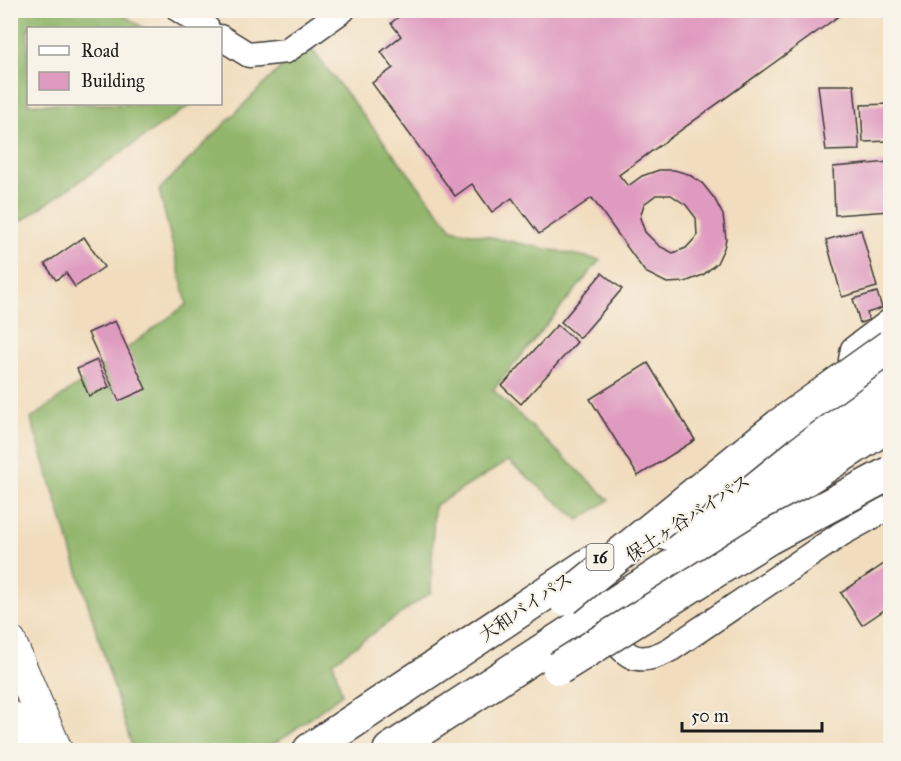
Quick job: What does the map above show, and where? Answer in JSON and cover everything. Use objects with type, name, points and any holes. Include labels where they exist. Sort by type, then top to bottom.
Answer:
[{"type":"highway","points":[[565,599],[788,419],[891,346]]},
{"type":"highway","name":"大和バイパス","points":[[310,750],[876,384],[891,363]]},
{"type":"highway","name":"保土ヶ谷バイパス","points":[[336,750],[565,599],[876,384]]},
{"type":"highway","name":"保土ヶ谷バイパス","points":[[390,750],[887,444]]},
{"type":"highway","points":[[413,750],[603,624],[887,444]]},
{"type":"highway","points":[[424,750],[768,538],[887,444]]},
{"type":"main road","points":[[10,642],[56,750]]},
{"type":"main road","points":[[10,717],[24,750]]},
{"type":"street","points":[[179,10],[205,27]]},
{"type":"street","points":[[222,38],[249,55],[286,51],[343,10]]},
{"type":"street","points":[[876,384],[851,360],[853,349],[891,321]]},
{"type":"street","points":[[603,624],[622,651],[638,659],[655,658],[671,650],[841,534],[891,507]]},
{"type":"green space","points":[[11,10],[117,11],[142,27],[27,27],[27,105],[191,105],[11,228]]},
{"type":"green space","points":[[310,47],[452,229],[600,260],[493,390],[609,500],[579,520],[508,461],[434,506],[431,592],[333,662],[342,694],[285,737],[262,750],[133,750],[31,419],[187,304],[159,190],[280,68]]},
{"type":"building","points":[[407,10],[847,10],[619,175],[628,186],[642,176],[659,170],[674,170],[688,174],[702,183],[714,198],[723,215],[726,239],[717,263],[703,275],[685,282],[667,283],[645,272],[592,198],[539,234],[512,198],[492,212],[472,184],[455,196],[372,83],[393,68],[381,52],[401,36],[391,23]],"holes":[[[656,195],[671,195],[686,205],[696,218],[697,236],[686,248],[673,253],[659,246],[645,232],[640,218],[644,204]]]},
{"type":"building","points":[[818,85],[854,85],[860,150],[826,151]]},
{"type":"building","points":[[890,104],[890,141],[863,142],[861,105]]},
{"type":"building","points":[[890,162],[890,211],[835,215],[833,167]]},
{"type":"building","points":[[861,230],[877,287],[842,297],[826,240]]},
{"type":"building","points":[[84,237],[104,267],[75,287],[66,273],[56,280],[45,264]]},
{"type":"building","points":[[602,273],[622,289],[580,338],[561,322]]},
{"type":"building","points":[[877,292],[882,308],[867,313],[869,320],[860,323],[853,299]]},
{"type":"building","points":[[115,321],[146,389],[119,401],[88,333]]},
{"type":"building","points":[[557,325],[577,342],[521,404],[502,386]]},
{"type":"building","points":[[97,360],[109,387],[89,396],[77,369]]},
{"type":"building","points":[[648,363],[695,440],[638,476],[590,399]]},
{"type":"building","points":[[890,560],[890,606],[862,625],[841,593]]}]
